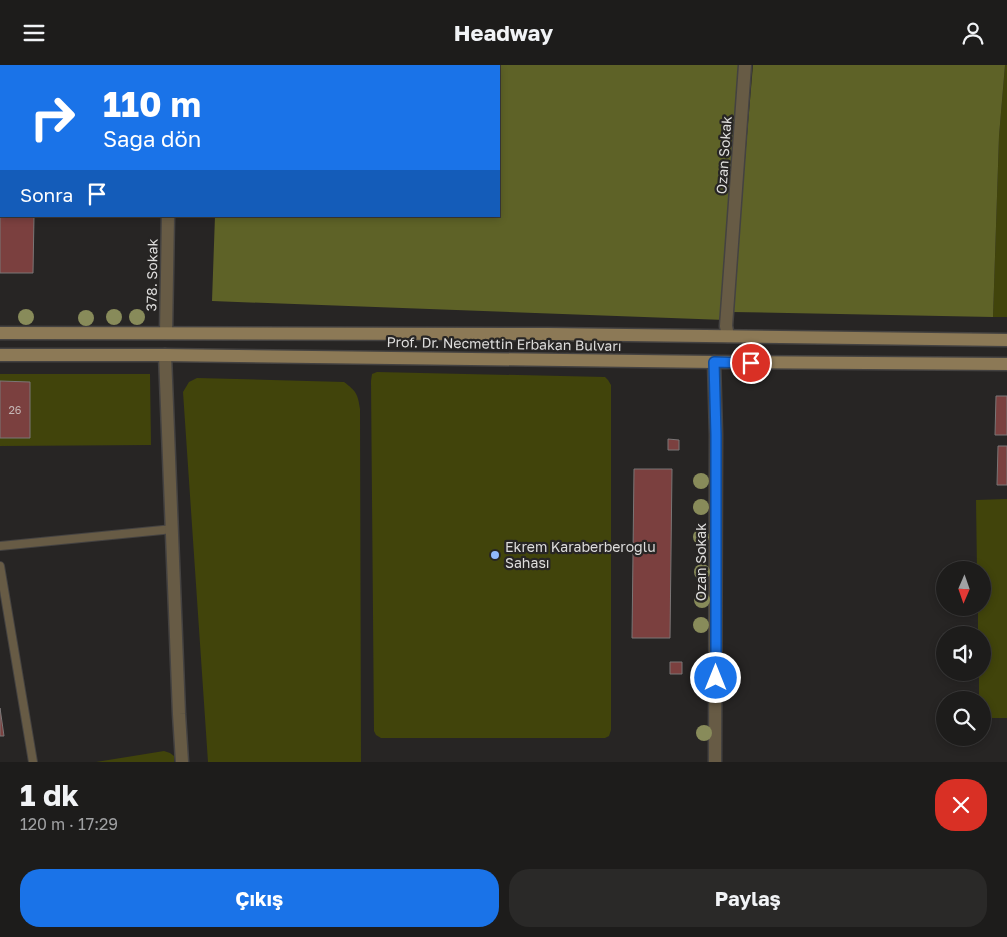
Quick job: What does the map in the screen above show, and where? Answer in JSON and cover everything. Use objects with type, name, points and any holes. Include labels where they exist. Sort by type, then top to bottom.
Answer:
[{"type":"main road","name":"Prof. Dr. Necmettin Erbakan Bulvarı","points":[[0,333],[548,334],[1007,340]]},
{"type":"main road","name":"Prof. Dr. Necmettin Erbakan Bulvarı","points":[[0,355],[1007,364]]},
{"type":"street","points":[[162,65],[171,65]]},
{"type":"street","name":"Ozan Sokak","points":[[728,336],[726,326],[745,65]]},
{"type":"street","name":"378. Sokak","points":[[166,333],[168,217]]},
{"type":"street","points":[[165,355],[182,762]]},
{"type":"street","name":"Ozan Sokak","points":[[714,362],[716,435],[715,762]]},
{"type":"lane","points":[[0,546],[172,529]]},
{"type":"lane","points":[[0,566],[33,762]]},
{"type":"shaded area","points":[[1005,65],[1007,65],[1007,317],[993,317],[999,136]]},
{"type":"shaded area","name":"Ekrem Karaberberoğlu Sahası","points":[[377,372],[605,377],[608,380],[611,385],[611,730],[609,736],[605,738],[381,738],[376,735],[374,731],[371,381],[372,374]]},
{"type":"shaded area","points":[[0,374],[150,374],[151,445],[0,446]]},
{"type":"shaded area","points":[[197,378],[344,382],[357,396],[360,409],[361,762],[208,762],[183,392],[189,382]]},
{"type":"shaded area","points":[[1007,499],[1007,718],[992,718],[991,691],[979,691],[979,681],[991,681],[991,626],[978,626],[978,616],[991,616],[991,561],[977,561],[976,500]]},
{"type":"shaded area","points":[[164,751],[174,756],[174,762],[96,762]]},
{"type":"green space","points":[[500,65],[740,65],[725,320],[212,301],[215,217],[500,217]]},
{"type":"green space","points":[[753,65],[1005,65],[999,136],[993,317],[732,312]]},
{"type":"building","points":[[0,217],[34,217],[33,273],[0,273]]},
{"type":"building","points":[[0,381],[30,382],[30,438],[0,438]]},
{"type":"building","points":[[996,396],[1007,396],[1007,435],[995,435]]},
{"type":"building","points":[[668,439],[679,440],[679,450],[668,450]]},
{"type":"building","points":[[998,446],[1007,446],[1007,485],[997,485]]},
{"type":"building","points":[[634,469],[672,469],[670,638],[632,638]]},
{"type":"building","points":[[670,662],[682,662],[682,674],[670,674]]},
{"type":"building","points":[[0,708],[4,736],[0,736]]},
{"type":"place","name":"Ekrem Karaberberoğlu Sahası","points":[[495,555]]},
{"type":"route","points":[[716,678],[716,435],[714,362],[751,363]]}]
